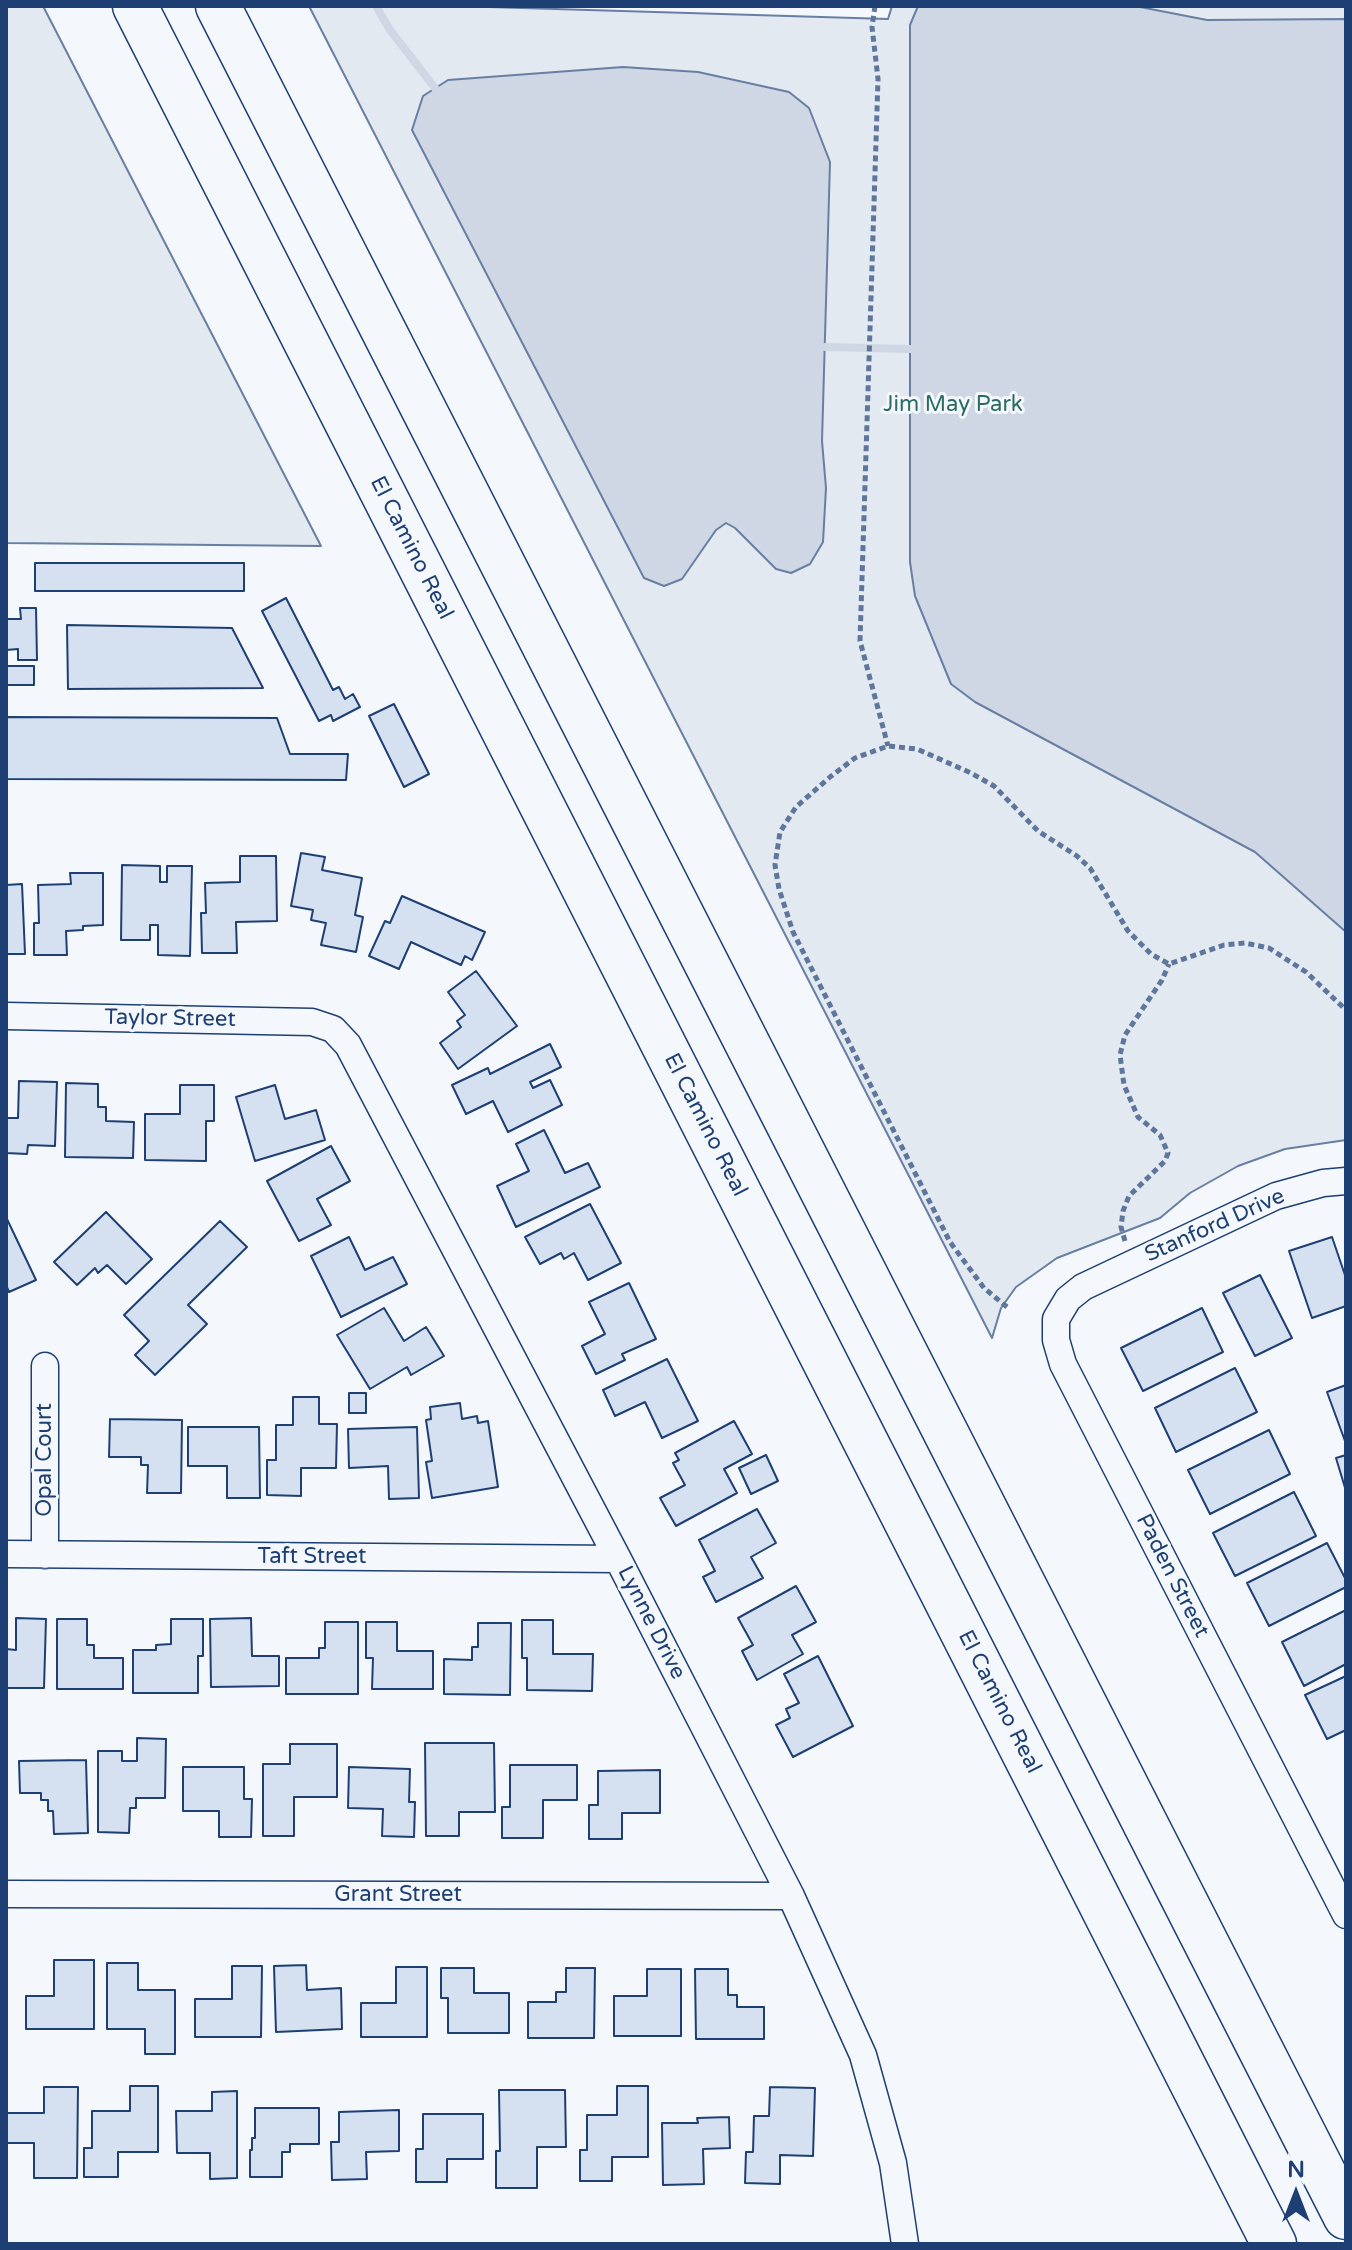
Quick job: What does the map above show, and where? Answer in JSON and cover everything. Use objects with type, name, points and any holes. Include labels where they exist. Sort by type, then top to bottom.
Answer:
[{"type":"highway","name":"El Camino Real","points":[[135,6],[1274,2244]]},
{"type":"highway","points":[[218,6],[1346,2217]]},
{"type":"street","name":"Taylor Street","points":[[6,1016],[312,1022],[333,1029]]},
{"type":"street","name":"Lynne Drive","points":[[333,1029],[348,1045],[791,1896],[863,2055],[893,2163],[905,2244]]},
{"type":"street","name":"Stanford Drive","points":[[1132,1264],[1276,1196],[1323,1183],[1346,1181]]},
{"type":"street","name":"Paden Street","points":[[1132,1264],[1083,1287],[1068,1299],[1056,1319],[1056,1340],[1063,1364],[1346,1915]]},
{"type":"street","name":"Opal Court","points":[[45,1366],[45,1555]]},
{"type":"street","name":"Taft Street","points":[[6,1554],[618,1559]]},
{"type":"street","name":"Grant Street","points":[[6,1894],[791,1896]]},
{"type":"path","points":[[875,6],[872,27],[878,79],[860,641],[888,746]]},
{"type":"path","points":[[1007,1307],[984,1288],[950,1242],[793,932],[775,865],[780,832],[796,807],[855,758],[888,746],[917,749],[994,786],[1038,831],[1077,856],[1103,886],[1128,931],[1151,954],[1169,964]]},
{"type":"path","points":[[1132,1264],[1121,1227],[1123,1211],[1136,1186],[1165,1161],[1168,1153],[1160,1135],[1138,1117],[1124,1085],[1120,1055],[1125,1035],[1162,980],[1169,964],[1224,945],[1245,943],[1269,948],[1306,972],[1346,1010]]},
{"type":"green space","points":[[6,6],[43,6],[321,546],[6,543]]},
{"type":"green space","name":"Jim May Park","points":[[309,6],[455,6],[888,19],[892,6],[1346,6],[1346,1140],[1285,1149],[1238,1166],[1190,1193],[1160,1218],[1057,1258],[1016,1287],[1001,1308],[992,1338]]},
{"type":"shaded area","points":[[918,6],[1135,6],[1207,20],[1346,19],[1346,932],[1255,852],[975,702],[951,684],[915,596],[910,562],[910,25]]},
{"type":"shaded area","points":[[623,67],[698,72],[789,92],[809,108],[830,162],[822,441],[826,488],[823,542],[810,564],[791,573],[776,569],[735,528],[726,523],[716,530],[682,579],[664,586],[644,578],[412,130],[423,96],[448,80]]},
{"type":"building","points":[[35,563],[244,563],[244,591],[35,591]]},
{"type":"building","points":[[286,598],[333,690],[339,687],[345,699],[353,694],[360,707],[333,721],[331,715],[319,721],[262,611]]},
{"type":"building","points":[[20,608],[36,608],[37,660],[18,660],[18,649],[6,650],[6,619],[21,619]]},
{"type":"building","points":[[67,625],[232,628],[263,688],[68,689]]},
{"type":"building","points":[[6,666],[34,666],[34,685],[6,685]]},
{"type":"building","points":[[394,704],[429,774],[404,787],[369,716]]},
{"type":"building","points":[[6,717],[277,718],[290,754],[348,754],[346,780],[6,779]]},
{"type":"building","points":[[301,853],[325,857],[322,870],[362,878],[355,915],[363,917],[356,952],[321,945],[326,923],[311,920],[313,910],[291,906]]},
{"type":"building","points":[[240,856],[276,856],[277,921],[236,922],[237,953],[202,953],[201,913],[206,913],[205,883],[240,882]]},
{"type":"building","points":[[122,865],[160,866],[160,882],[167,882],[167,866],[192,866],[190,956],[158,955],[158,925],[150,925],[150,940],[121,940]]},
{"type":"building","points":[[70,873],[103,873],[103,925],[66,931],[67,955],[34,955],[34,923],[39,923],[38,885],[71,884]]},
{"type":"building","points":[[22,884],[25,954],[6,954],[6,885]]},
{"type":"building","points":[[402,896],[485,932],[472,960],[465,956],[461,965],[411,942],[399,969],[369,956],[385,921],[390,923]]},
{"type":"building","points":[[476,971],[517,1026],[458,1069],[440,1043],[461,1027],[457,1021],[465,1015],[448,992]]},
{"type":"building","points":[[550,1044],[561,1067],[530,1082],[533,1088],[550,1080],[562,1105],[508,1132],[493,1101],[466,1114],[452,1085],[488,1068],[490,1074]]},
{"type":"building","points":[[19,1081],[57,1082],[55,1146],[28,1145],[27,1154],[6,1153],[6,1118],[18,1118]]},
{"type":"building","points":[[66,1083],[98,1084],[98,1107],[106,1107],[106,1121],[134,1122],[133,1158],[65,1157]]},
{"type":"building","points":[[180,1085],[214,1085],[214,1121],[206,1121],[206,1161],[145,1160],[145,1114],[180,1114]]},
{"type":"building","points":[[275,1085],[285,1119],[316,1110],[325,1140],[255,1161],[236,1097]]},
{"type":"building","points":[[544,1130],[565,1173],[588,1163],[600,1187],[516,1227],[497,1186],[529,1171],[516,1144]]},
{"type":"building","points":[[331,1146],[350,1181],[317,1199],[331,1225],[299,1241],[267,1181]]},
{"type":"building","points":[[590,1204],[621,1263],[588,1280],[574,1253],[564,1259],[561,1253],[540,1264],[525,1237]]},
{"type":"building","points":[[106,1212],[152,1259],[126,1284],[107,1265],[98,1273],[95,1268],[77,1285],[54,1262]]},
{"type":"building","points":[[6,1217],[36,1280],[9,1292],[6,1285]]},
{"type":"building","points":[[220,1221],[247,1247],[188,1305],[207,1324],[155,1375],[135,1355],[149,1341],[124,1315]]},
{"type":"building","points":[[349,1237],[365,1270],[393,1257],[407,1284],[341,1317],[311,1256]]},
{"type":"building","points":[[1332,1237],[1346,1278],[1346,1306],[1312,1318],[1289,1251]]},
{"type":"building","points":[[1260,1275],[1292,1338],[1255,1356],[1223,1293]]},
{"type":"building","points":[[629,1283],[656,1339],[622,1354],[625,1360],[596,1374],[582,1346],[605,1334],[589,1302]]},
{"type":"building","points":[[384,1308],[404,1341],[426,1327],[444,1356],[411,1375],[407,1367],[370,1389],[337,1335]]},
{"type":"building","points":[[1202,1308],[1223,1352],[1143,1391],[1121,1348]]},
{"type":"building","points":[[667,1359],[698,1421],[662,1438],[645,1402],[615,1416],[603,1390]]},
{"type":"building","points":[[1235,1368],[1257,1412],[1176,1452],[1155,1408]]},
{"type":"building","points":[[1346,1385],[1346,1441],[1345,1441],[1327,1392]]},
{"type":"building","points":[[349,1393],[366,1393],[366,1413],[349,1413]]},
{"type":"building","points":[[293,1397],[319,1397],[319,1424],[337,1424],[336,1468],[301,1468],[301,1496],[267,1495],[267,1460],[276,1460],[276,1425],[293,1425]]},
{"type":"building","points":[[460,1403],[462,1419],[477,1416],[478,1423],[488,1421],[498,1487],[432,1498],[426,1462],[432,1461],[426,1420],[431,1419],[430,1407]]},
{"type":"building","points":[[110,1419],[182,1420],[181,1493],[147,1493],[148,1465],[141,1465],[141,1457],[109,1457]]},
{"type":"building","points":[[734,1421],[752,1454],[724,1469],[737,1493],[676,1526],[660,1498],[685,1485],[673,1463],[679,1460],[675,1453]]},
{"type":"building","points":[[188,1427],[259,1427],[260,1498],[227,1498],[227,1466],[188,1466]]},
{"type":"building","points":[[417,1427],[419,1498],[389,1499],[388,1466],[349,1468],[348,1429]]},
{"type":"building","points":[[1269,1430],[1290,1474],[1210,1514],[1188,1470]]},
{"type":"building","points":[[766,1455],[778,1481],[751,1494],[739,1468]]},
{"type":"building","points":[[1346,1455],[1346,1491],[1336,1458]]},
{"type":"building","points":[[1294,1492],[1316,1536],[1235,1576],[1213,1533]]},
{"type":"building","points":[[757,1509],[776,1543],[751,1557],[763,1578],[716,1602],[703,1577],[715,1571],[699,1540]]},
{"type":"building","points":[[1327,1543],[1346,1580],[1346,1587],[1269,1626],[1247,1583]]},
{"type":"building","points":[[796,1586],[816,1622],[792,1635],[803,1654],[757,1680],[742,1651],[753,1645],[738,1618]]},
{"type":"building","points":[[1346,1610],[1346,1664],[1304,1686],[1282,1642]]},
{"type":"building","points":[[16,1618],[46,1619],[44,1688],[6,1688],[6,1649],[16,1650]]},
{"type":"building","points":[[251,1618],[252,1656],[279,1656],[279,1686],[211,1687],[210,1619]]},
{"type":"building","points":[[57,1619],[87,1619],[87,1645],[94,1645],[94,1658],[123,1658],[123,1689],[57,1689]]},
{"type":"building","points":[[171,1619],[203,1619],[203,1656],[198,1656],[198,1693],[133,1693],[133,1650],[156,1650],[156,1645],[171,1644]]},
{"type":"building","points":[[522,1620],[553,1620],[553,1654],[593,1654],[592,1691],[527,1690],[527,1658],[522,1658]]},
{"type":"building","points":[[325,1622],[358,1622],[358,1694],[286,1694],[286,1658],[319,1658],[319,1648],[325,1648]]},
{"type":"building","points":[[366,1622],[397,1622],[397,1651],[433,1651],[433,1689],[372,1689],[373,1658],[366,1658]]},
{"type":"building","points":[[478,1623],[511,1623],[510,1695],[444,1694],[444,1659],[472,1660],[472,1647],[478,1647]]},
{"type":"building","points":[[818,1656],[853,1726],[793,1757],[776,1725],[790,1718],[786,1709],[799,1703],[784,1674]]},
{"type":"building","points":[[1346,1676],[1346,1730],[1327,1739],[1305,1695]]},
{"type":"building","points":[[137,1738],[166,1739],[165,1798],[136,1798],[136,1808],[130,1808],[129,1833],[98,1832],[98,1751],[122,1751],[122,1761],[137,1761]]},
{"type":"building","points":[[425,1743],[494,1743],[495,1812],[459,1812],[459,1836],[426,1836]]},
{"type":"building","points":[[290,1744],[337,1744],[337,1797],[294,1797],[294,1836],[263,1836],[263,1764],[290,1764]]},
{"type":"building","points":[[86,1760],[88,1833],[54,1834],[53,1811],[48,1811],[48,1800],[41,1800],[41,1793],[20,1793],[19,1761]]},
{"type":"building","points":[[510,1765],[577,1765],[577,1800],[543,1800],[543,1838],[502,1838],[502,1807],[510,1807]]},
{"type":"building","points":[[183,1767],[244,1767],[244,1799],[252,1799],[251,1837],[219,1837],[219,1811],[183,1811]]},
{"type":"building","points":[[349,1767],[410,1769],[409,1802],[415,1802],[414,1837],[382,1836],[383,1809],[348,1808]]},
{"type":"building","points":[[660,1770],[660,1813],[622,1813],[622,1839],[589,1839],[589,1805],[598,1805],[598,1771]]},
{"type":"building","points":[[54,1960],[94,1960],[94,2029],[26,2029],[26,1996],[54,1996]]},
{"type":"building","points":[[107,1963],[138,1963],[138,1990],[175,1990],[175,2054],[145,2054],[145,2029],[107,2029]]},
{"type":"building","points":[[306,1965],[307,1990],[341,1988],[342,2029],[276,2032],[274,1966]]},
{"type":"building","points":[[232,1966],[262,1966],[261,2037],[195,2037],[195,1999],[232,1999]]},
{"type":"building","points":[[396,1967],[427,1967],[427,2037],[361,2037],[361,2003],[396,2003]]},
{"type":"building","points":[[441,1968],[474,1968],[474,1993],[509,1993],[509,2033],[448,2033],[448,1998],[441,1998]]},
{"type":"building","points":[[566,1968],[595,1968],[594,2038],[528,2038],[528,2002],[556,2002],[556,1992],[566,1992]]},
{"type":"building","points":[[647,1969],[681,1969],[681,2036],[614,2036],[614,1996],[647,1996]]},
{"type":"building","points":[[695,1969],[728,1969],[728,1995],[737,1995],[737,2007],[764,2007],[764,2039],[696,2039]]},
{"type":"building","points":[[130,2086],[158,2086],[158,2152],[118,2152],[118,2177],[84,2177],[84,2148],[92,2148],[92,2111],[130,2111]]},
{"type":"building","points":[[617,2086],[648,2086],[648,2157],[612,2157],[612,2181],[580,2181],[580,2150],[587,2150],[587,2115],[617,2115]]},
{"type":"building","points":[[44,2087],[78,2087],[77,2178],[34,2178],[34,2143],[7,2143],[7,2113],[44,2113]]},
{"type":"building","points":[[770,2087],[815,2088],[813,2156],[780,2155],[780,2184],[745,2183],[746,2152],[753,2152],[754,2116],[769,2116]]},
{"type":"building","points":[[499,2090],[565,2090],[566,2147],[537,2147],[537,2188],[496,2188],[496,2151],[500,2151]]},
{"type":"building","points":[[237,2091],[237,2178],[210,2179],[210,2153],[177,2153],[176,2111],[212,2111],[212,2092]]},
{"type":"building","points":[[255,2108],[319,2108],[319,2144],[290,2144],[290,2152],[282,2152],[282,2177],[250,2177]]},
{"type":"building","points":[[399,2110],[399,2151],[366,2152],[367,2179],[332,2180],[331,2142],[339,2142],[339,2112]]},
{"type":"building","points":[[423,2114],[483,2114],[483,2159],[447,2159],[447,2182],[416,2182],[416,2149],[423,2149]]},
{"type":"building","points":[[729,2117],[730,2148],[703,2149],[704,2184],[663,2185],[662,2123],[698,2123],[697,2118]]},
{"type":"waterway","points":[[376,6],[390,30],[435,88]]},
{"type":"waterway","points":[[825,347],[910,349]]}]
